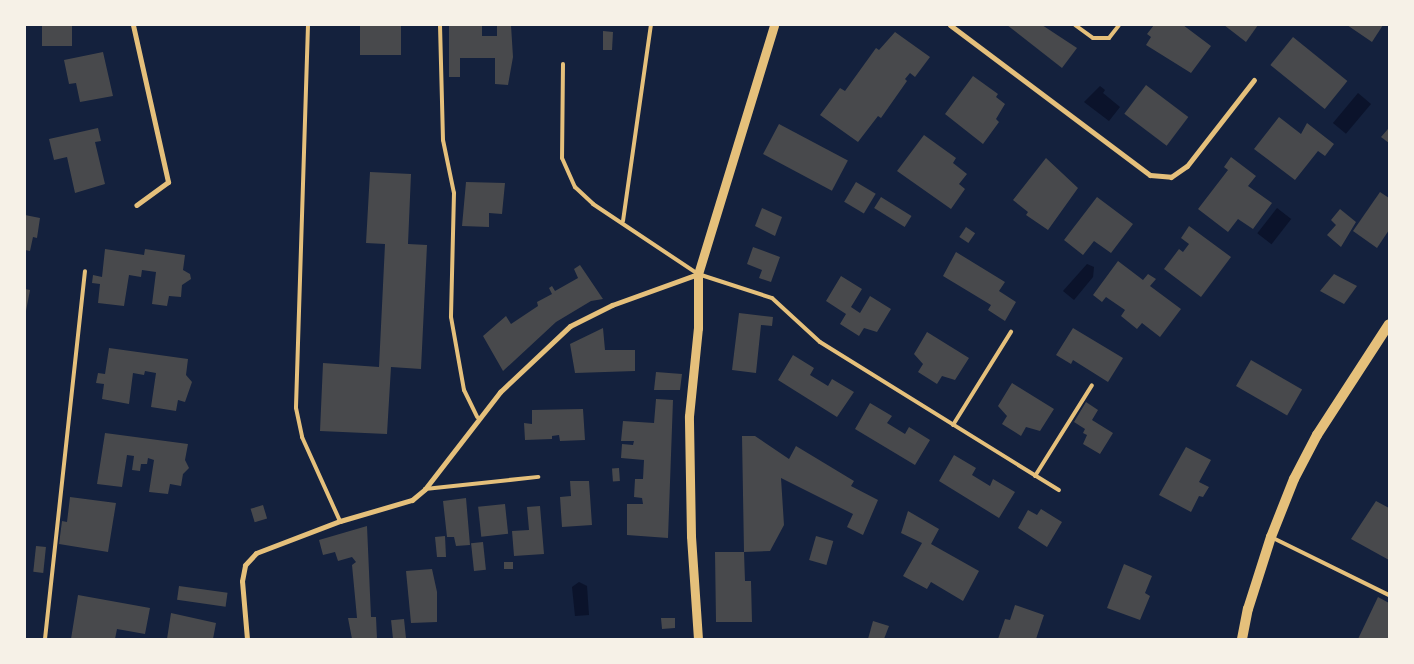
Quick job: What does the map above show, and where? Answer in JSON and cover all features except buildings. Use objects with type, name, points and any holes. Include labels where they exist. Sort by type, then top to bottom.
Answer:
[{"type":"main road","points":[[1242,639],[1248,609],[1271,537],[1317,435],[1389,324]]},
{"type":"street","points":[[133,25],[168,182],[136,205]]},
{"type":"street","points":[[698,639],[691,536],[689,416],[698,328],[698,274],[774,25]]},
{"type":"street","points":[[950,25],[1150,175],[1172,177],[1186,166],[1254,80]]},
{"type":"street","points":[[247,639],[242,581],[245,565],[256,553],[340,522],[412,500],[426,489],[477,418],[570,326],[612,305],[698,274]]},
{"type":"lane","points":[[308,25],[296,408],[302,437],[340,522]]},
{"type":"lane","points":[[440,25],[443,140],[454,193],[451,317],[464,390],[477,418]]},
{"type":"lane","points":[[623,221],[652,25]]},
{"type":"lane","points":[[1075,25],[1093,38],[1108,38],[1119,25]]},
{"type":"lane","points":[[563,64],[562,158],[575,187],[593,204],[623,221],[698,274],[772,298],[820,342],[1059,490]]},
{"type":"lane","points":[[45,639],[85,271]]},
{"type":"lane","points":[[953,425],[1011,332]]},
{"type":"lane","points":[[1035,476],[1092,385]]},
{"type":"lane","points":[[426,489],[538,477]]},
{"type":"lane","points":[[1271,537],[1389,595]]},
{"type":"water","points":[[1100,86],[1105,90],[1103,93],[1120,107],[1109,121],[1084,102]]},
{"type":"water","points":[[1358,93],[1371,104],[1346,134],[1333,123]]},
{"type":"water","points":[[1277,208],[1291,219],[1271,244],[1257,233]]},
{"type":"water","points":[[1087,264],[1094,267],[1093,277],[1074,300],[1063,291]]},
{"type":"water","points":[[579,582],[587,586],[589,615],[575,616],[572,587]]}]
